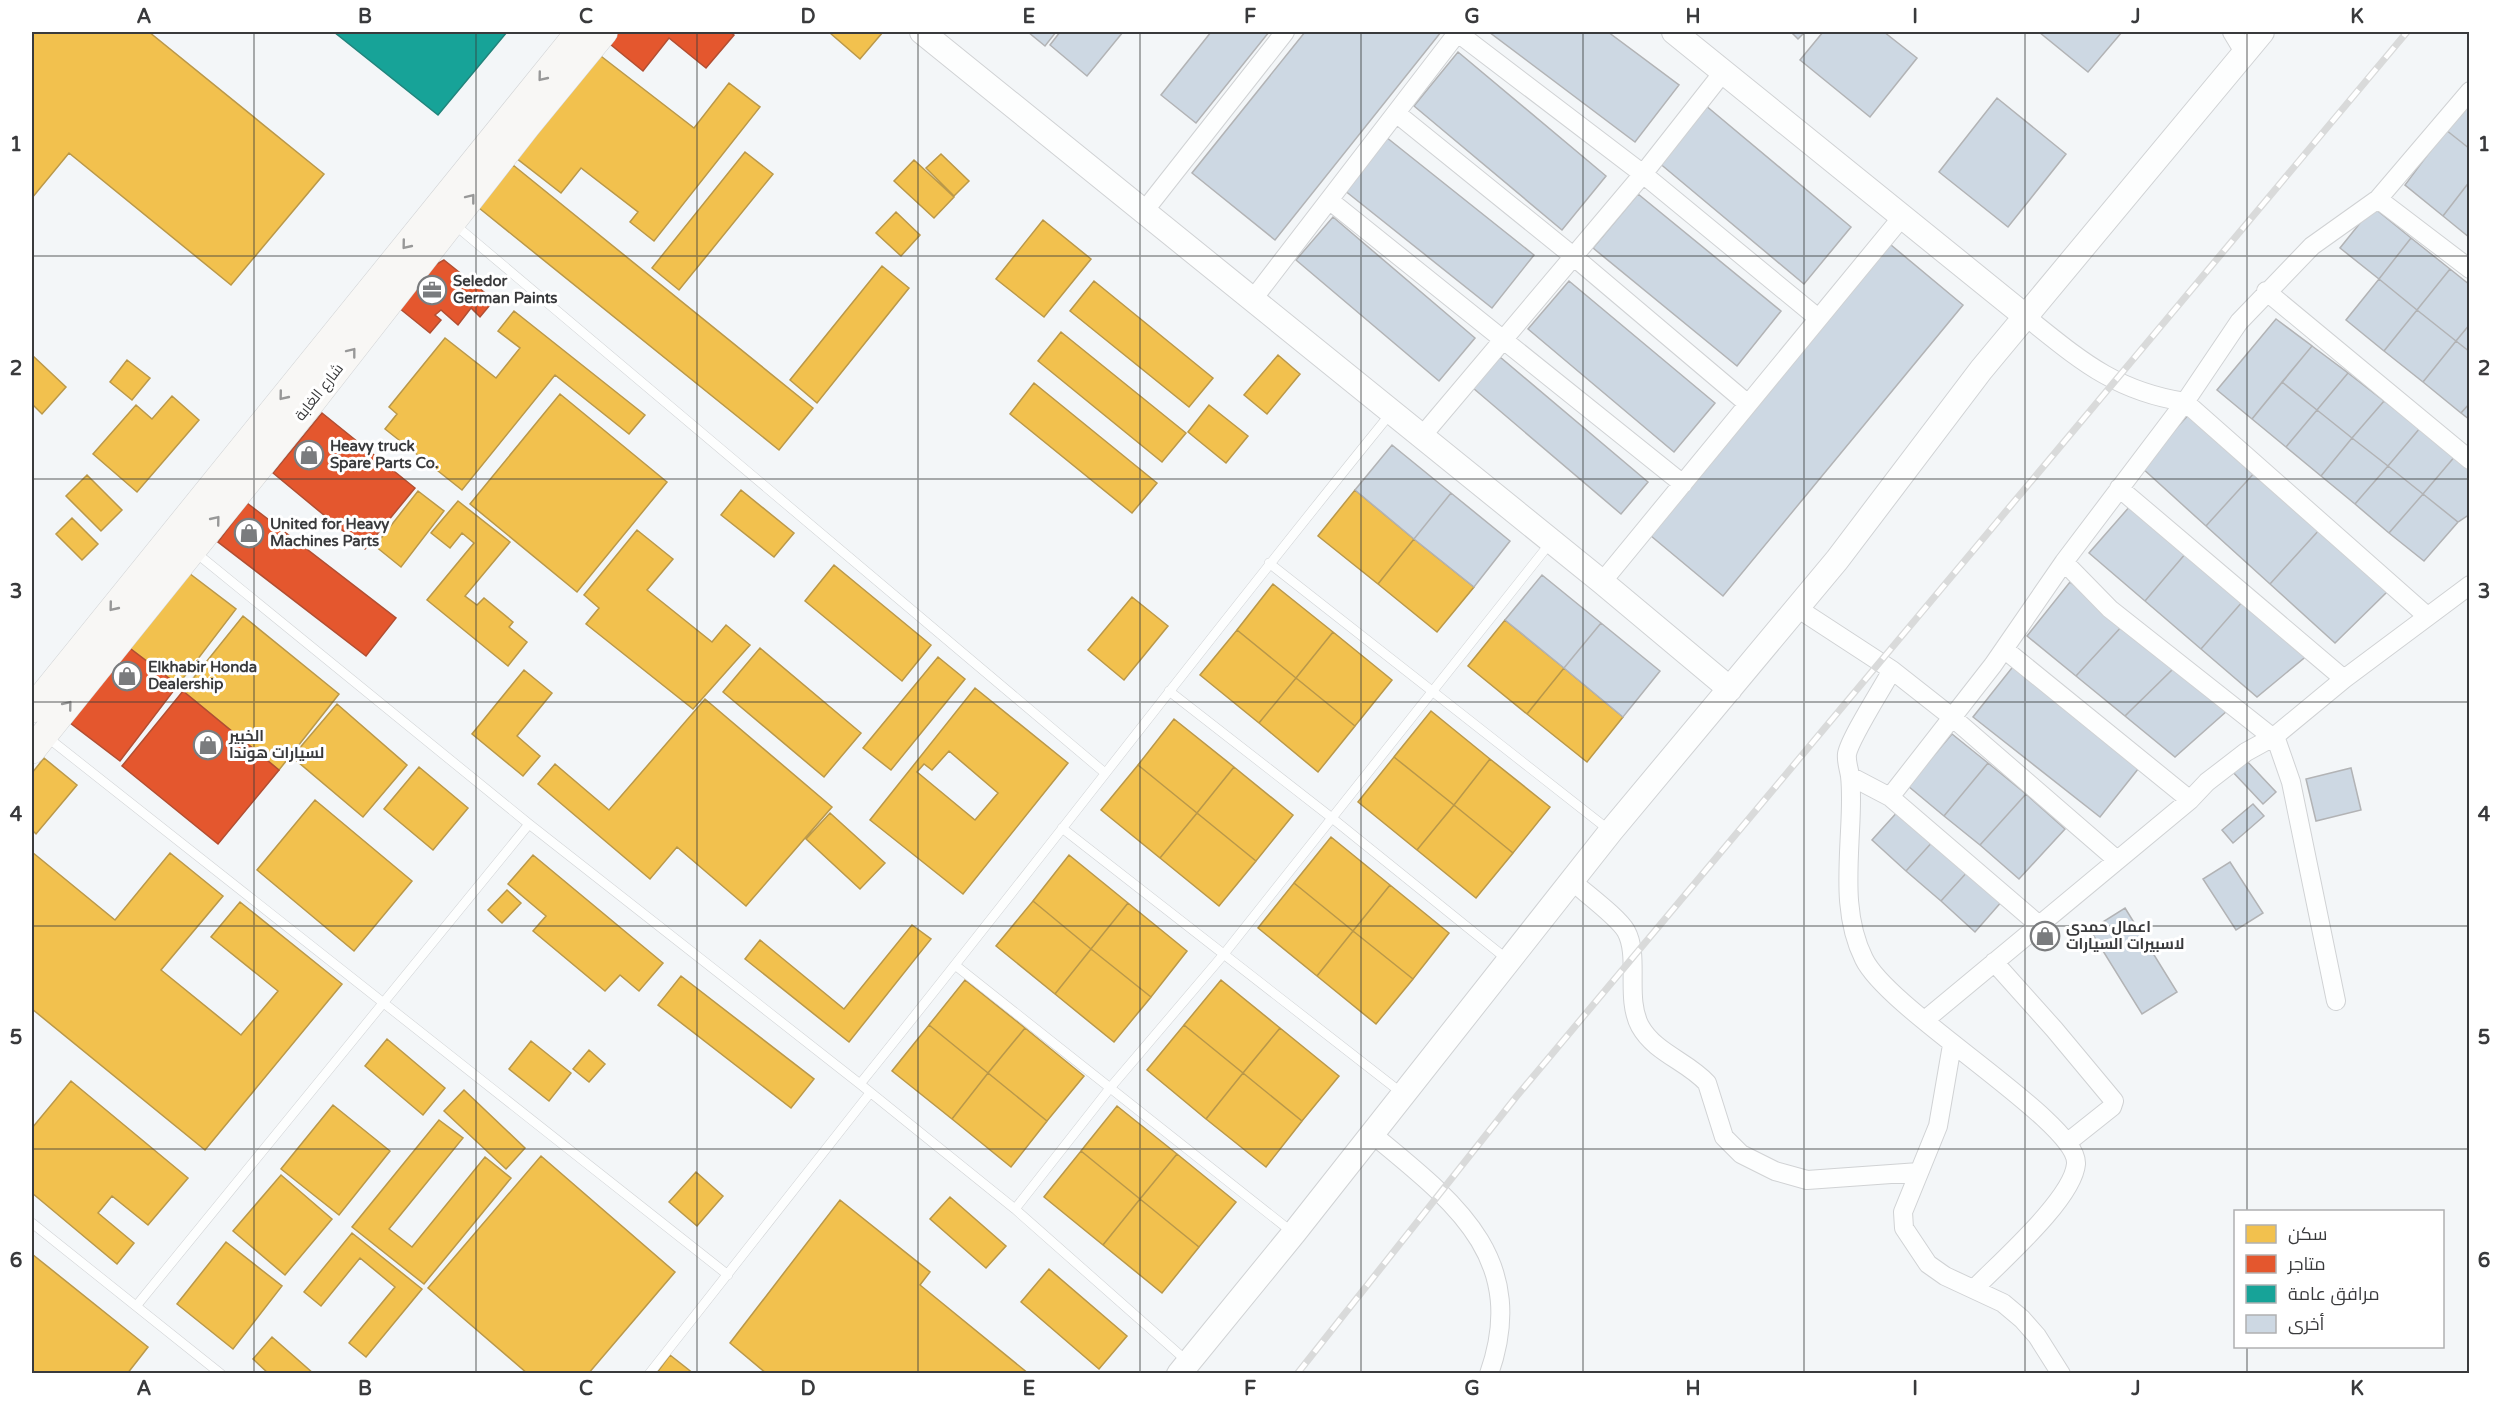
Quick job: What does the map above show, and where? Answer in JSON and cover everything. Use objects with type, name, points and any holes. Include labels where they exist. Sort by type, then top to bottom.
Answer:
[{"type":"main road","name":"شارع الغابة","points":[[32,709],[579,32]]},
{"type":"main road","name":"شارع الغابة","points":[[38,742],[314,399],[526,126],[604,32]]},
{"type":"street","points":[[922,32],[1145,210],[1730,689]]},
{"type":"street","points":[[1145,210],[1285,32]]},
{"type":"street","points":[[1253,298],[1458,32],[1643,174],[1818,318]]},
{"type":"street","points":[[1674,32],[2078,358],[2113,381],[2149,395],[2185,402],[2427,616]]},
{"type":"street","points":[[2232,32],[2244,52]]},
{"type":"street","points":[[1184,1368],[1404,1095],[1611,831],[1836,560],[1981,370],[2262,32]]},
{"type":"street","points":[[1422,436],[1643,174],[1724,71]]},
{"type":"street","points":[[1890,797],[2004,650],[2064,562],[2185,402],[2239,321],[2312,246],[2378,199],[2469,91]]},
{"type":"street","points":[[1396,113],[1573,256],[1748,404]]},
{"type":"street","points":[[2378,199],[2469,269]]},
{"type":"street","points":[[1329,200],[1683,484]]},
{"type":"street","points":[[1602,582],[1902,218]]},
{"type":"street","points":[[2266,291],[2469,460]]},
{"type":"street","points":[[2119,488],[2344,679]]},
{"type":"street","points":[[2064,562],[2110,609],[2274,737],[2291,782],[2336,1001]]},
{"type":"street","points":[[1925,1020],[2190,800],[2207,782],[2246,752],[2274,737],[2344,679],[2469,585]]},
{"type":"street","points":[[1797,608],[1893,670],[1953,718],[2117,860]]},
{"type":"street","points":[[2004,650],[2190,800]]},
{"type":"street","points":[[1893,670],[1848,751],[1852,810],[1848,887],[1850,918],[1855,940],[1865,962],[1877,979],[1952,1045],[1989,1071],[2068,1142],[2076,1157],[2072,1178],[2060,1199],[1974,1289]]},
{"type":"street","points":[[1850,776],[1890,797],[2038,925]]},
{"type":"street","points":[[1572,881],[1626,930],[1630,944],[1634,1008],[1640,1025],[1659,1048],[1701,1076],[1707,1083],[1724,1137],[1741,1154],[1775,1171],[1807,1180],[1919,1172]]},
{"type":"street","points":[[1994,962],[2114,1101],[2112,1107],[2068,1142]]},
{"type":"street","points":[[1952,1045],[1938,1126],[1903,1212],[1904,1228],[1928,1264],[1945,1276],[2003,1303],[2022,1319],[2037,1336],[2061,1374]]},
{"type":"street","points":[[1372,1134],[1450,1203],[1471,1228],[1490,1258],[1497,1279],[1502,1318],[1500,1337],[1489,1374]]},
{"type":"lane","points":[[452,223],[1105,773]]},
{"type":"lane","points":[[860,1084],[1269,563],[1392,412]]},
{"type":"lane","points":[[1015,1209],[1110,1088],[1224,954],[1552,541]]},
{"type":"lane","points":[[192,550],[529,824],[1015,1209],[1184,1368]]},
{"type":"lane","points":[[1269,563],[1611,831]]},
{"type":"lane","points":[[1169,691],[1332,818],[1509,961]]},
{"type":"lane","points":[[38,742],[382,1003],[728,1275]]},
{"type":"lane","points":[[137,1305],[529,824]]},
{"type":"lane","points":[[1062,828],[1404,1095]]},
{"type":"lane","points":[[955,965],[1294,1233]]},
{"type":"lane","points":[[649,1374],[870,1093]]},
{"type":"lane","points":[[32,1224],[137,1305],[221,1374]]},
{"type":"building: سكن","points":[[32,32],[149,32],[324,174],[231,285],[69,153],[32,198]]},
{"type":"building: سكن","points":[[831,32],[883,32],[860,59]]},
{"type":"building: سكن","points":[[593,50],[694,128],[729,83],[760,107],[654,241],[630,222],[638,212],[581,168],[561,193],[511,154]]},
{"type":"building: سكن","points":[[745,152],[773,174],[679,290],[652,268]]},
{"type":"building: سكن","points":[[941,154],[969,181],[954,196],[926,168]]},
{"type":"building: سكن","points":[[914,160],[954,197],[934,218],[894,181]]},
{"type":"building: سكن","points":[[513,165],[813,408],[779,450],[479,208]]},
{"type":"building: سكن","points":[[896,212],[920,235],[901,256],[876,233]]},
{"type":"building: سكن","points":[[1043,220],[1091,259],[1044,317],[996,279]]},
{"type":"building: سكن","points":[[882,266],[909,288],[817,403],[790,380]]},
{"type":"building: سكن","points":[[1094,281],[1213,378],[1189,407],[1070,311]]},
{"type":"building: سكن","points":[[514,311],[645,415],[629,434],[555,375],[462,490],[385,429],[397,414],[389,407],[445,338],[496,378],[520,348],[498,331]]},
{"type":"building: سكن","points":[[1061,332],[1186,433],[1162,462],[1038,361]]},
{"type":"building: سكن","points":[[32,355],[66,387],[42,414],[32,404]]},
{"type":"building: سكن","points":[[1278,355],[1300,374],[1267,414],[1244,395]]},
{"type":"building: سكن","points":[[127,360],[150,378],[132,400],[110,382]]},
{"type":"building: سكن","points":[[1034,383],[1157,483],[1132,513],[1010,414]]},
{"type":"building: سكن","points":[[560,394],[667,482],[577,592],[470,504]]},
{"type":"building: سكن","points":[[172,396],[199,420],[137,492],[93,454],[136,405],[152,419]]},
{"type":"building: سكن","points":[[1209,405],[1248,436],[1226,463],[1188,432]]},
{"type":"building: سكن","points":[[87,475],[122,510],[101,531],[66,496]]},
{"type":"building: سكن","points":[[741,490],[794,533],[774,557],[721,515]]},
{"type":"building: سكن","points":[[1355,490],[1414,539],[1378,584],[1318,536]]},
{"type":"building: سكن","points":[[418,491],[444,511],[401,567],[375,546]]},
{"type":"building: سكن","points":[[458,501],[510,542],[465,596],[477,605],[484,598],[513,622],[509,627],[527,642],[508,666],[427,600],[474,543],[462,533],[450,548],[431,533]]},
{"type":"building: سكن","points":[[72,518],[98,544],[82,560],[56,534]]},
{"type":"building: سكن","points":[[637,530],[673,559],[647,590],[712,642],[726,625],[750,645],[693,709],[586,624],[599,608],[584,595]]},
{"type":"building: سكن","points":[[1414,539],[1474,587],[1437,632],[1378,584]]},
{"type":"building: سكن","points":[[834,565],[931,645],[902,681],[805,601]]},
{"type":"building: سكن","points":[[181,567],[236,609],[178,685],[123,643]]},
{"type":"building: سكن","points":[[1273,584],[1333,632],[1296,678],[1237,630]]},
{"type":"building: سكن","points":[[1132,597],[1168,626],[1124,680],[1088,650]]},
{"type":"building: سكن","points":[[243,616],[339,694],[279,770],[183,691]]},
{"type":"building: سكن","points":[[1505,620],[1564,668],[1527,714],[1468,666]]},
{"type":"building: سكن","points":[[1237,630],[1296,678],[1259,723],[1200,675]]},
{"type":"building: سكن","points":[[1333,632],[1392,680],[1355,726],[1296,678]]},
{"type":"building: سكن","points":[[760,648],[861,733],[824,777],[723,692]]},
{"type":"building: سكن","points":[[938,657],[965,679],[891,770],[863,748]]},
{"type":"building: سكن","points":[[1564,668],[1623,717],[1587,762],[1527,714]]},
{"type":"building: سكن","points":[[524,670],[552,693],[517,736],[540,756],[523,776],[472,734]]},
{"type":"building: سكن","points":[[1296,678],[1355,726],[1318,772],[1259,723]]},
{"type":"building: سكن","points":[[975,688],[1068,763],[963,894],[870,820]],"holes":[[[949,751],[998,793],[975,820],[917,772],[924,764],[932,770]]]},
{"type":"building: سكن","points":[[705,699],[832,807],[746,906],[677,847],[650,879],[538,784],[555,764],[609,810]]},
{"type":"building: سكن","points":[[337,704],[407,765],[363,817],[292,757]]},
{"type":"building: سكن","points":[[1431,711],[1490,759],[1454,805],[1394,757]]},
{"type":"building: سكن","points":[[1174,719],[1234,767],[1197,813],[1138,765]]},
{"type":"building: سكن","points":[[1394,757],[1454,805],[1417,850],[1358,802]]},
{"type":"building: سكن","points":[[44,758],[77,785],[36,834],[32,830],[32,773]]},
{"type":"building: سكن","points":[[1490,759],[1550,807],[1513,853],[1454,805]]},
{"type":"building: سكن","points":[[1138,765],[1197,813],[1160,858],[1101,810]]},
{"type":"building: سكن","points":[[419,767],[468,808],[433,850],[384,809]]},
{"type":"building: سكن","points":[[1234,767],[1293,815],[1256,861],[1197,813]]},
{"type":"building: سكن","points":[[315,800],[412,881],[354,951],[257,870]]},
{"type":"building: سكن","points":[[1454,805],[1513,853],[1476,898],[1417,850]]},
{"type":"building: سكن","points":[[830,813],[885,863],[860,889],[806,839]]},
{"type":"building: سكن","points":[[1197,813],[1256,861],[1219,906],[1160,858]]},
{"type":"building: سكن","points":[[1331,837],[1390,885],[1353,931],[1294,883]]},
{"type":"building: سكن","points":[[32,852],[115,920],[170,853],[223,896],[161,970],[241,1035],[278,991],[211,937],[240,902],[342,984],[205,1150],[32,1009]]},
{"type":"building: سكن","points":[[533,855],[663,963],[639,991],[620,975],[605,991],[533,931],[546,916],[508,884]]},
{"type":"building: سكن","points":[[1069,855],[1128,903],[1091,949],[1033,901]]},
{"type":"building: سكن","points":[[1294,883],[1353,931],[1317,976],[1258,928]]},
{"type":"building: سكن","points":[[1390,885],[1449,933],[1413,979],[1353,931]]},
{"type":"building: سكن","points":[[507,890],[521,903],[502,923],[488,910]]},
{"type":"building: سكن","points":[[1033,901],[1091,949],[1055,994],[996,946]]},
{"type":"building: سكن","points":[[1128,903],[1187,951],[1151,997],[1091,949]]},
{"type":"building: سكن","points":[[912,925],[931,939],[849,1042],[745,959],[760,940],[844,1009]]},
{"type":"building: سكن","points":[[1353,931],[1413,979],[1376,1024],[1317,976]]},
{"type":"building: سكن","points":[[1091,949],[1151,997],[1114,1042],[1055,994]]},
{"type":"building: سكن","points":[[681,976],[814,1079],[791,1108],[658,1005]]},
{"type":"building: سكن","points":[[965,980],[1025,1028],[988,1073],[929,1025]]},
{"type":"building: سكن","points":[[1221,980],[1280,1028],[1243,1073],[1184,1025]]},
{"type":"building: سكن","points":[[929,1025],[988,1073],[952,1119],[892,1071]]},
{"type":"building: سكن","points":[[1184,1025],[1243,1073],[1206,1119],[1147,1070]]},
{"type":"building: سكن","points":[[1025,1028],[1084,1076],[1047,1121],[988,1073]]},
{"type":"building: سكن","points":[[1280,1028],[1339,1076],[1302,1121],[1243,1073]]},
{"type":"building: سكن","points":[[387,1039],[445,1088],[423,1115],[365,1066]]},
{"type":"building: سكن","points":[[531,1041],[571,1073],[549,1101],[509,1069]]},
{"type":"building: سكن","points":[[589,1050],[605,1064],[589,1082],[573,1069]]},
{"type":"building: سكن","points":[[988,1073],[1047,1121],[1011,1167],[952,1119]]},
{"type":"building: سكن","points":[[1243,1073],[1302,1121],[1266,1167],[1206,1119]]},
{"type":"building: سكن","points":[[71,1081],[188,1178],[148,1225],[112,1196],[98,1213],[134,1243],[117,1264],[32,1193],[32,1128]]},
{"type":"building: سكن","points":[[464,1090],[525,1148],[506,1169],[444,1111]]},
{"type":"building: سكن","points":[[333,1105],[390,1151],[339,1215],[281,1169]]},
{"type":"building: سكن","points":[[1117,1106],[1177,1154],[1140,1199],[1081,1151]]},
{"type":"building: سكن","points":[[439,1120],[463,1138],[389,1229],[412,1247],[485,1157],[511,1178],[424,1284],[352,1227]]},
{"type":"building: سكن","points":[[1081,1151],[1140,1199],[1103,1245],[1044,1197]]},
{"type":"building: سكن","points":[[1177,1154],[1236,1202],[1199,1247],[1140,1199]]},
{"type":"building: سكن","points":[[541,1156],[675,1272],[588,1374],[528,1374],[428,1288]]},
{"type":"building: سكن","points":[[696,1172],[723,1196],[697,1226],[669,1202]]},
{"type":"building: سكن","points":[[281,1175],[332,1219],[285,1275],[233,1231]]},
{"type":"building: سكن","points":[[950,1197],[1006,1246],[986,1268],[930,1219]]},
{"type":"building: سكن","points":[[1140,1199],[1199,1247],[1162,1293],[1103,1245]]},
{"type":"building: سكن","points":[[840,1200],[930,1272],[920,1285],[1029,1374],[767,1374],[730,1343]]},
{"type":"building: سكن","points":[[352,1233],[422,1289],[366,1357],[349,1343],[395,1287],[360,1258],[321,1306],[304,1292]]},
{"type":"building: سكن","points":[[226,1242],[282,1286],[233,1349],[177,1304]]},
{"type":"building: سكن","points":[[32,1254],[148,1347],[127,1374],[32,1374]]},
{"type":"building: سكن","points":[[1049,1269],[1127,1336],[1099,1369],[1021,1302]]},
{"type":"building: سكن","points":[[272,1337],[314,1374],[269,1374],[253,1359]]},
{"type":"building: سكن","points":[[670,1355],[694,1374],[656,1374]]},
{"type":"building: متاجر","points":[[613,32],[730,32],[734,35],[706,68],[669,38],[643,71],[605,40]]},
{"type":"building: متاجر","points":[[444,260],[494,300],[480,317],[471,308],[458,325],[441,310],[435,315],[441,320],[430,333],[399,308],[431,267]]},
{"type":"building: متاجر","points":[[322,413],[415,488],[365,549],[273,473]]},
{"type":"building: متاجر","points":[[247,503],[396,618],[366,656],[218,542]]},
{"type":"building: متاجر","points":[[123,643],[178,685],[120,761],[65,719]]},
{"type":"building: متاجر","points":[[183,691],[279,770],[218,844],[122,766]]},
{"type":"building: مرافق عامة","points":[[334,32],[507,32],[438,115]]},
{"type":"building: أخرى","points":[[1028,32],[1056,32],[1045,46]]},
{"type":"building: أخرى","points":[[1060,32],[1123,32],[1087,76],[1050,45]]},
{"type":"building: أخرى","points":[[1211,32],[1269,32],[1196,123],[1161,95]]},
{"type":"building: أخرى","points":[[1305,32],[1441,32],[1275,240],[1192,173]]},
{"type":"building: أخرى","points":[[1489,32],[1608,32],[1679,85],[1635,142]]},
{"type":"building: أخرى","points":[[1791,32],[1805,32],[1798,39]]},
{"type":"building: أخرى","points":[[1823,32],[1884,32],[1917,58],[1870,117],[1800,60]]},
{"type":"building: أخرى","points":[[2039,32],[2122,32],[2088,72]]},
{"type":"building: أخرى","points":[[1458,52],[1606,176],[1562,230],[1414,106]]},
{"type":"building: أخرى","points":[[1997,98],[2066,154],[2008,227],[1939,172]]},
{"type":"building: أخرى","points":[[2470,102],[2470,149],[2446,130]]},
{"type":"building: أخرى","points":[[1705,105],[1851,227],[1804,284],[1658,162]]},
{"type":"building: أخرى","points":[[2446,130],[2470,149],[2470,181],[2443,216],[2405,185]]},
{"type":"building: أخرى","points":[[1386,137],[1534,255],[1492,308],[1344,190]]},
{"type":"building: أخرى","points":[[2470,181],[2470,238],[2443,216]]},
{"type":"building: أخرى","points":[[1638,194],[1781,311],[1737,366],[1593,248]]},
{"type":"building: أخرى","points":[[2373,207],[2411,238],[2379,279],[2340,248]]},
{"type":"building: أخرى","points":[[1333,217],[1475,338],[1439,381],[1296,260]]},
{"type":"building: أخرى","points":[[2411,238],[2450,269],[2417,310],[2379,279]]},
{"type":"building: أخرى","points":[[1885,240],[1963,305],[1723,596],[1645,531]]},
{"type":"building: أخرى","points":[[2450,269],[2470,285],[2470,324],[2456,341],[2417,310]]},
{"type":"building: أخرى","points":[[2379,279],[2417,310],[2384,351],[2346,320]]},
{"type":"building: أخرى","points":[[1569,281],[1715,403],[1674,452],[1528,329]]},
{"type":"building: أخرى","points":[[2417,310],[2456,341],[2423,382],[2384,351]]},
{"type":"building: أخرى","points":[[2276,319],[2312,346],[2252,419],[2217,390]]},
{"type":"building: أخرى","points":[[2470,324],[2470,352],[2456,341]]},
{"type":"building: أخرى","points":[[2456,341],[2470,352],[2470,403],[2461,413],[2423,382]]},
{"type":"building: أخرى","points":[[2312,346],[2348,373],[2317,410],[2282,382]]},
{"type":"building: أخرى","points":[[1500,357],[1648,482],[1621,514],[1473,388]]},
{"type":"building: أخرى","points":[[2348,373],[2384,401],[2352,438],[2317,410]]},
{"type":"building: أخرى","points":[[2282,382],[2317,410],[2286,447],[2252,419]]},
{"type":"building: أخرى","points":[[2384,401],[2420,428],[2388,466],[2352,438]]},
{"type":"building: أخرى","points":[[2470,403],[2470,420],[2461,413]]},
{"type":"building: أخرى","points":[[2317,410],[2352,438],[2321,476],[2286,447]]},
{"type":"building: أخرى","points":[[2191,412],[2256,471],[2206,526],[2141,467]]},
{"type":"building: أخرى","points":[[2420,428],[2456,455],[2423,494],[2388,466]]},
{"type":"building: أخرى","points":[[2352,438],[2388,466],[2355,504],[2321,476]]},
{"type":"building: أخرى","points":[[1392,445],[1451,493],[1414,539],[1355,490]]},
{"type":"building: أخرى","points":[[2456,455],[2470,466],[2470,514],[2458,522],[2423,494]]},
{"type":"building: أخرى","points":[[2388,466],[2423,494],[2389,533],[2355,504]]},
{"type":"building: أخرى","points":[[2256,471],[2320,529],[2270,584],[2206,526]]},
{"type":"building: أخرى","points":[[1451,493],[1510,541],[1474,587],[1414,539]]},
{"type":"building: أخرى","points":[[2423,494],[2458,522],[2424,561],[2389,533]]},
{"type":"building: أخرى","points":[[2131,505],[2186,553],[2145,601],[2089,553]]},
{"type":"building: أخرى","points":[[2320,529],[2389,590],[2335,643],[2270,584]]},
{"type":"building: أخرى","points":[[2186,553],[2243,601],[2201,649],[2145,601]]},
{"type":"building: أخرى","points":[[1542,575],[1601,623],[1564,668],[1505,620]]},
{"type":"building: أخرى","points":[[2070,582],[2123,625],[2076,676],[2027,636]]},
{"type":"building: أخرى","points":[[2243,601],[2309,654],[2257,697],[2201,649]]},
{"type":"building: أخرى","points":[[1601,623],[1660,671],[1623,717],[1564,668]]},
{"type":"building: أخرى","points":[[2123,625],[2175,667],[2125,716],[2076,676]]},
{"type":"building: أخرى","points":[[2015,664],[2142,764],[2100,817],[1973,717]]},
{"type":"building: أخرى","points":[[2175,667],[2228,710],[2175,757],[2125,716]]},
{"type":"building: أخرى","points":[[1952,734],[1988,763],[1944,816],[1908,786]]},
{"type":"building: أخرى","points":[[2243,757],[2276,792],[2263,804],[2230,769]]},
{"type":"building: أخرى","points":[[1988,763],[2026,794],[1980,845],[1944,816]]},
{"type":"building: أخرى","points":[[2351,768],[2361,810],[2316,821],[2306,779]]},
{"type":"building: أخرى","points":[[2026,794],[2065,829],[2019,879],[1980,845]]},
{"type":"building: أخرى","points":[[2253,804],[2264,816],[2233,843],[2222,830]]},
{"type":"building: أخرى","points":[[1900,809],[1935,839],[1906,871],[1872,840]]},
{"type":"building: أخرى","points":[[1935,839],[1969,870],[1941,901],[1906,871]]},
{"type":"building: أخرى","points":[[2230,862],[2263,913],[2236,930],[2203,879]]},
{"type":"building: أخرى","points":[[1969,870],[2003,900],[1975,932],[1941,901]]},
{"type":"building: أخرى","points":[[2125,908],[2177,992],[2142,1014],[2090,930]]},
{"type":"railway","points":[[1297,1374],[1516,1097],[2407,32]]},
{"type":"place","name":"Seledor German Paints","points":[[432,290]]},
{"type":"place","name":"Heavy truck Spare Parts Co.","points":[[309,455]]},
{"type":"place","name":"United for Heavy Machines Parts","points":[[249,533]]},
{"type":"place","name":"Elkhabir Honda Dealership","points":[[127,676]]},
{"type":"place","name":"الخبير لسيارات هوندا","points":[[208,745]]},
{"type":"place","name":"اعمال حمدي لاسبيرات السيارات","points":[[2045,936]]}]
